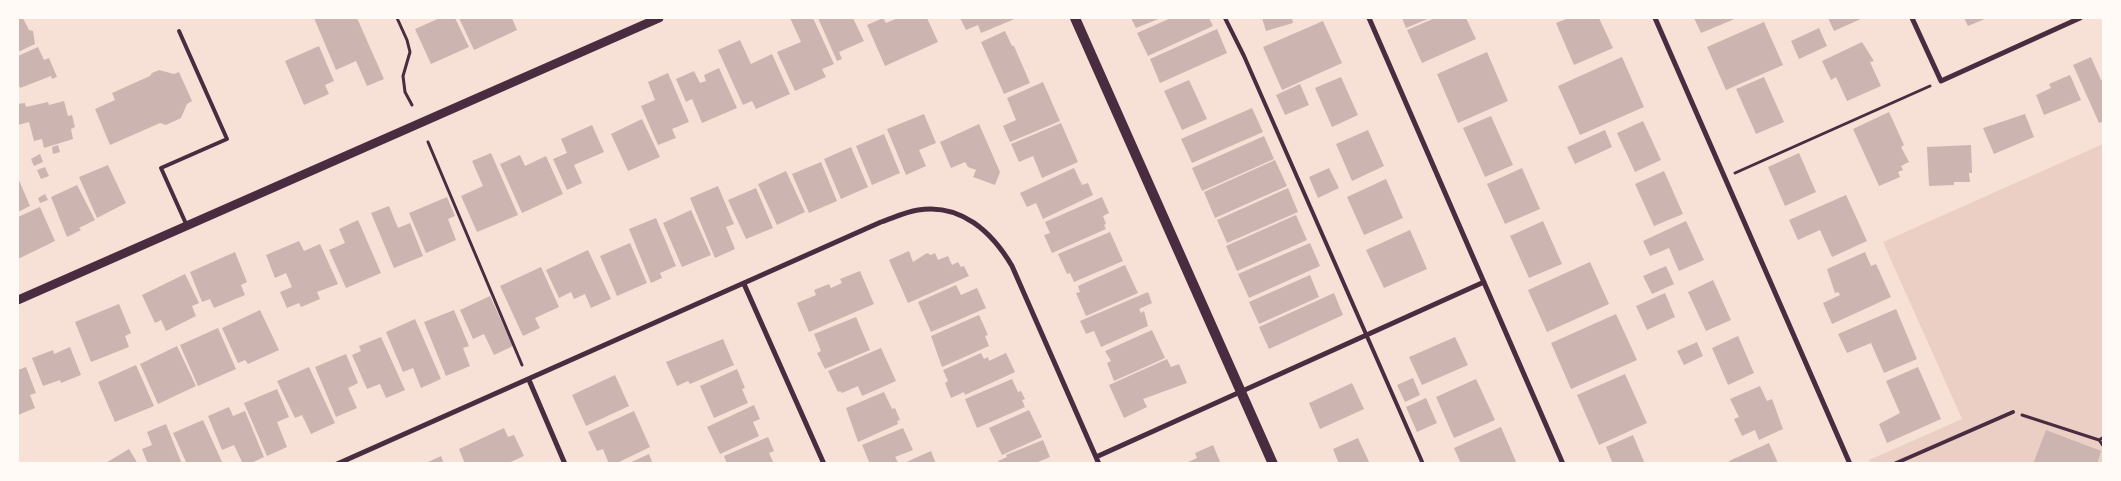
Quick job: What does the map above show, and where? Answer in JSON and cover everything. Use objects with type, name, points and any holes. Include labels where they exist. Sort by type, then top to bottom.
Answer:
[{"type":"main road","points":[[1076,18],[1273,464]]},
{"type":"street","points":[[18,300],[659,18]]},
{"type":"street","points":[[1369,18],[1563,464]]},
{"type":"street","points":[[1655,18],[1850,464]]},
{"type":"street","points":[[1912,18],[1941,81],[2080,18]]},
{"type":"street","points":[[338,464],[902,214],[930,209],[952,212],[979,226],[989,233],[1003,251],[1012,266],[1099,464]]},
{"type":"street","points":[[1096,456],[1484,282]]},
{"type":"street","points":[[744,284],[824,464]]},
{"type":"street","points":[[528,380],[565,464]]},
{"type":"lane","points":[[1225,18],[1244,56],[1423,464]]},
{"type":"lane","points":[[179,31],[227,139],[161,168],[187,226]]},
{"type":"lane","points":[[1894,464],[2013,412]]},
{"type":"path","points":[[397,18],[410,52],[403,76],[404,92],[412,105]]},
{"type":"path","points":[[1725,177],[1941,81]]},
{"type":"path","points":[[428,142],[522,365]]},
{"type":"path","points":[[2013,412],[2099,440],[2104,447]]},
{"type":"path","points":[[2099,440],[2104,437]]},
{"type":"shaded area","points":[[2103,144],[2103,463],[1871,464],[1869,460],[1962,419],[1883,242]]},
{"type":"building","points":[[18,18],[23,18],[29,30],[33,31],[35,44],[18,52]]},
{"type":"building","points":[[314,18],[357,18],[384,79],[367,86],[356,61],[336,70]]},
{"type":"building","points":[[440,18],[455,18],[469,47],[431,64],[415,29]]},
{"type":"building","points":[[459,18],[512,18],[517,30],[474,50]]},
{"type":"building","points":[[790,18],[813,18],[834,64],[822,69],[826,77],[795,91],[777,52],[801,42]]},
{"type":"building","points":[[818,18],[853,18],[864,41],[839,52],[842,59],[837,61]]},
{"type":"building","points":[[883,18],[886,23],[898,18],[927,18],[938,42],[885,66],[867,25]]},
{"type":"building","points":[[960,18],[1017,18],[981,33],[978,25],[966,30]]},
{"type":"building","points":[[1131,18],[1161,18],[1136,28]]},
{"type":"building","points":[[1171,18],[1209,18],[1213,26],[1148,56],[1137,33]]},
{"type":"building","points":[[1262,18],[1292,18],[1293,23],[1266,31]]},
{"type":"building","points":[[1402,18],[1430,18],[1406,28]]},
{"type":"building","points":[[1435,18],[1466,18],[1476,39],[1422,63],[1407,30]]},
{"type":"building","points":[[1569,18],[1599,18],[1613,48],[1574,65],[1556,23]]},
{"type":"building","points":[[1694,18],[1737,18],[1701,33]]},
{"type":"building","points":[[1828,18],[1863,18],[1834,31]]},
{"type":"building","points":[[1964,18],[1987,18],[1968,26]]},
{"type":"building","points":[[1323,21],[1342,63],[1282,90],[1263,47]]},
{"type":"building","points":[[1764,22],[1783,65],[1726,90],[1707,47]]},
{"type":"building","points":[[1819,28],[1827,46],[1799,59],[1791,41]]},
{"type":"building","points":[[1217,29],[1227,53],[1160,83],[1150,59]]},
{"type":"building","points":[[1005,31],[1012,46],[1014,46],[1030,83],[1004,94],[981,42]]},
{"type":"building","points":[[740,40],[751,64],[772,54],[790,94],[756,109],[752,101],[743,105],[718,50]]},
{"type":"building","points":[[1862,42],[1874,61],[1870,62],[1881,86],[1847,101],[1836,77],[1831,80],[1822,61]]},
{"type":"building","points":[[319,46],[334,81],[325,85],[329,94],[304,105],[285,61]]},
{"type":"building","points":[[38,47],[44,60],[49,58],[57,77],[52,79],[51,76],[20,88],[18,83],[18,56]]},
{"type":"building","points":[[1487,52],[1508,101],[1458,123],[1437,74]]},
{"type":"building","points":[[1622,57],[1644,107],[1580,135],[1558,86]]},
{"type":"building","points":[[2091,57],[2101,80],[2104,79],[2104,121],[2099,123],[2073,65]]},
{"type":"building","points":[[719,68],[737,108],[702,123],[692,99],[686,102],[676,79],[694,71],[700,83],[706,81],[704,75]]},
{"type":"building","points":[[159,70],[174,74],[179,72],[192,101],[187,104],[181,118],[166,125],[160,123],[110,145],[95,109],[115,100],[112,93]]},
{"type":"building","points":[[668,73],[689,122],[672,129],[676,138],[658,145],[641,106],[655,100],[648,82]]},
{"type":"building","points":[[2070,75],[2081,100],[2044,115],[2036,95],[2051,88],[2049,84]]},
{"type":"building","points":[[1341,77],[1358,115],[1332,127],[1315,88]]},
{"type":"building","points":[[1764,77],[1784,122],[1756,134],[1736,89]]},
{"type":"building","points":[[1189,80],[1207,119],[1182,130],[1164,91]]},
{"type":"building","points":[[1043,82],[1060,121],[1010,142],[1003,126],[1016,120],[1007,98]]},
{"type":"building","points":[[1300,84],[1309,105],[1285,115],[1276,95]]},
{"type":"building","points":[[64,101],[68,116],[72,115],[75,127],[71,129],[73,139],[44,148],[42,139],[34,141],[29,122],[18,125],[18,104],[25,103],[26,107],[48,102],[49,105]]},
{"type":"building","points":[[1252,108],[1263,132],[1192,163],[1181,139]]},
{"type":"building","points":[[1889,112],[1904,145],[1901,147],[1909,162],[1901,166],[1903,170],[1898,172],[1900,177],[1879,186],[1853,129]]},
{"type":"building","points":[[924,114],[936,143],[919,150],[926,166],[906,175],[887,129]]},
{"type":"building","points":[[2025,114],[2034,137],[1994,154],[1983,128]]},
{"type":"building","points":[[1491,116],[1513,165],[1485,177],[1463,128]]},
{"type":"building","points":[[642,119],[660,157],[628,171],[611,134]]},
{"type":"building","points":[[1643,121],[1661,160],[1635,172],[1617,133]]},
{"type":"building","points":[[1061,123],[1078,162],[1042,178],[1033,156],[1019,162],[1011,144]]},
{"type":"building","points":[[979,124],[1000,172],[995,185],[973,177],[976,170],[968,167],[965,162],[951,168],[940,142]]},
{"type":"building","points":[[592,125],[604,152],[574,165],[582,183],[567,190],[553,159],[567,153],[561,139]]},
{"type":"building","points":[[1368,130],[1384,166],[1352,181],[1336,144]]},
{"type":"building","points":[[1605,130],[1612,147],[1575,164],[1567,147]]},
{"type":"building","points":[[884,134],[900,173],[872,185],[856,146]]},
{"type":"building","points":[[1264,136],[1274,159],[1202,191],[1192,168]]},
{"type":"building","points":[[58,145],[60,152],[53,154],[52,147]]},
{"type":"building","points":[[1971,145],[1972,173],[1969,173],[1970,182],[1954,182],[1954,185],[1929,186],[1927,147]]},
{"type":"building","points":[[851,147],[868,187],[841,199],[824,159]]},
{"type":"building","points":[[491,153],[518,215],[477,232],[461,196],[483,186],[472,161]]},
{"type":"building","points":[[1799,153],[1816,192],[1785,206],[1768,167]]},
{"type":"building","points":[[40,154],[43,162],[34,166],[31,159]]},
{"type":"building","points":[[520,155],[525,166],[546,156],[563,194],[522,213],[500,164]]},
{"type":"building","points":[[1275,160],[1287,186],[1215,218],[1204,192]]},
{"type":"building","points":[[821,162],[837,201],[809,213],[792,174]]},
{"type":"building","points":[[108,165],[126,203],[97,218],[79,177]]},
{"type":"building","points":[[45,167],[49,176],[41,179],[37,170]]},
{"type":"building","points":[[1074,168],[1082,185],[1088,183],[1093,195],[1043,219],[1036,203],[1027,207],[1020,193]]},
{"type":"building","points":[[1329,168],[1339,188],[1318,198],[1309,177]]},
{"type":"building","points":[[1522,168],[1540,209],[1505,224],[1487,184]]},
{"type":"building","points":[[786,171],[805,212],[777,225],[758,184]]},
{"type":"building","points":[[1664,171],[1683,214],[1654,226],[1635,184]]},
{"type":"building","points":[[18,178],[30,206],[18,212]]},
{"type":"building","points":[[1386,179],[1403,218],[1364,235],[1347,197]]},
{"type":"building","points":[[77,185],[95,220],[67,237],[51,197]]},
{"type":"building","points":[[718,186],[734,224],[726,227],[735,249],[715,258],[690,198]]},
{"type":"building","points":[[756,188],[773,228],[746,239],[728,200]]},
{"type":"building","points":[[1288,188],[1298,212],[1227,243],[1217,220]]},
{"type":"building","points":[[45,194],[48,200],[40,203],[38,198]]},
{"type":"building","points":[[1846,195],[1867,241],[1832,257],[1820,230],[1798,240],[1789,220]]},
{"type":"building","points":[[447,197],[455,216],[448,219],[456,240],[426,253],[409,213]]},
{"type":"building","points":[[1102,197],[1109,213],[1103,216],[1106,229],[1052,253],[1044,235],[1050,233],[1045,222]]},
{"type":"building","points":[[389,206],[398,228],[410,223],[423,256],[394,268],[371,213]]},
{"type":"building","points":[[40,207],[55,241],[18,259],[18,217]]},
{"type":"building","points":[[691,210],[711,255],[682,267],[663,223]]},
{"type":"building","points":[[1296,215],[1307,240],[1237,271],[1226,246]]},
{"type":"building","points":[[656,218],[676,266],[660,273],[662,278],[651,283],[629,229]]},
{"type":"building","points":[[358,220],[381,273],[346,288],[329,250],[345,243],[339,229]]},
{"type":"building","points":[[1543,221],[1562,264],[1529,278],[1510,236]]},
{"type":"building","points":[[1686,221],[1704,260],[1679,271],[1669,248],[1650,256],[1643,241]]},
{"type":"building","points":[[1410,230],[1427,269],[1384,288],[1366,250]]},
{"type":"building","points":[[1110,232],[1123,261],[1074,282],[1070,273],[1067,274],[1058,254]]},
{"type":"building","points":[[299,241],[304,251],[320,244],[338,284],[317,292],[320,299],[301,307],[299,303],[287,308],[280,292],[292,287],[286,273],[275,278],[266,255]]},
{"type":"building","points":[[630,243],[647,283],[617,296],[600,256]]},
{"type":"building","points":[[1310,243],[1320,266],[1249,298],[1238,274]]},
{"type":"building","points":[[588,250],[611,299],[591,308],[585,294],[574,299],[571,292],[559,298],[546,270]]},
{"type":"building","points":[[909,251],[913,262],[927,253],[931,255],[935,253],[938,260],[948,256],[952,265],[958,262],[961,267],[964,266],[969,276],[908,303],[889,260]]},
{"type":"building","points":[[235,252],[247,282],[241,285],[245,295],[214,308],[210,299],[202,302],[190,272]]},
{"type":"building","points":[[1865,252],[1871,266],[1876,264],[1891,297],[1832,324],[1823,303],[1840,295],[1838,292],[1835,293],[1827,269]]},
{"type":"building","points":[[1590,262],[1609,304],[1547,332],[1528,290]]},
{"type":"building","points":[[1125,265],[1138,293],[1086,316],[1076,293],[1080,292],[1078,286]]},
{"type":"building","points":[[1666,266],[1674,284],[1652,294],[1643,276]]},
{"type":"building","points":[[541,267],[559,307],[535,318],[540,328],[523,336],[500,286]]},
{"type":"building","points":[[860,271],[874,304],[809,332],[797,303],[816,295],[814,290],[829,284],[831,288],[842,283],[840,279]]},
{"type":"building","points":[[185,274],[199,303],[192,306],[196,316],[166,331],[161,320],[155,323],[142,295]]},
{"type":"building","points":[[1310,275],[1319,297],[1259,324],[1249,302]]},
{"type":"building","points":[[1713,280],[1731,320],[1706,331],[1688,292]]},
{"type":"building","points":[[956,285],[961,295],[977,288],[986,308],[931,332],[918,302]]},
{"type":"building","points":[[1148,292],[1152,303],[1139,309],[1141,313],[1144,311],[1148,326],[1101,347],[1094,331],[1086,334],[1080,321]]},
{"type":"building","points":[[1334,293],[1343,315],[1269,349],[1259,327]]},
{"type":"building","points":[[1665,293],[1675,317],[1647,330],[1636,306]]},
{"type":"building","points":[[490,296],[513,346],[494,355],[484,334],[473,339],[460,310]]},
{"type":"building","points":[[119,304],[131,333],[125,336],[129,347],[91,362],[75,322]]},
{"type":"building","points":[[1896,309],[1917,359],[1884,373],[1871,343],[1847,353],[1838,334]]},
{"type":"building","points":[[260,310],[279,350],[248,364],[245,360],[238,363],[222,328]]},
{"type":"building","points":[[454,310],[469,346],[463,348],[470,366],[446,376],[424,322]]},
{"type":"building","points":[[1616,314],[1637,360],[1571,389],[1551,343]]},
{"type":"building","points":[[979,315],[988,335],[985,336],[989,346],[942,367],[931,336]]},
{"type":"building","points":[[856,317],[870,350],[825,369],[817,353],[821,351],[814,334]]},
{"type":"building","points":[[415,319],[441,379],[421,388],[413,368],[403,372],[386,332]]},
{"type":"building","points":[[218,328],[236,369],[198,386],[180,345]]},
{"type":"building","points":[[1152,330],[1165,358],[1114,381],[1107,363],[1111,361],[1105,351]]},
{"type":"building","points":[[1738,336],[1754,373],[1728,385],[1712,348]]},
{"type":"building","points":[[381,337],[405,390],[386,398],[380,384],[367,389],[352,355],[361,351],[359,346]]},
{"type":"building","points":[[1455,337],[1468,365],[1422,385],[1409,357]]},
{"type":"building","points":[[723,339],[734,365],[690,384],[688,381],[677,386],[666,362]]},
{"type":"building","points":[[1697,342],[1703,356],[1684,365],[1677,351]]},
{"type":"building","points":[[177,346],[196,386],[158,404],[140,364]]},
{"type":"building","points":[[70,347],[81,375],[61,383],[60,380],[43,386],[32,358],[53,350],[54,354]]},
{"type":"building","points":[[881,348],[896,381],[862,396],[858,386],[842,393],[838,392],[828,371]]},
{"type":"building","points":[[981,353],[984,359],[988,357],[989,361],[1006,353],[1015,372],[965,395],[964,392],[951,398],[945,383],[948,381],[943,370]]},
{"type":"building","points":[[346,354],[358,383],[348,388],[357,408],[336,417],[315,367]]},
{"type":"building","points":[[1167,359],[1171,367],[1179,364],[1187,383],[1143,399],[1147,407],[1124,418],[1109,385]]},
{"type":"building","points":[[136,365],[154,406],[115,422],[98,382]]},
{"type":"building","points":[[26,367],[36,393],[30,395],[35,408],[18,415],[18,370]]},
{"type":"building","points":[[309,367],[335,423],[311,434],[302,415],[295,418],[277,381]]},
{"type":"building","points":[[1918,367],[1941,419],[1887,443],[1879,424],[1900,413],[1886,381]]},
{"type":"building","points":[[737,369],[745,388],[742,389],[748,403],[714,418],[700,386]]},
{"type":"building","points":[[1625,374],[1647,423],[1599,445],[1577,395]]},
{"type":"building","points":[[615,375],[629,406],[586,426],[572,395]]},
{"type":"building","points":[[1413,378],[1420,395],[1405,402],[1397,385]]},
{"type":"building","points":[[1012,379],[1018,392],[1021,391],[1025,399],[1022,400],[1025,407],[977,428],[965,399]]},
{"type":"building","points":[[1476,379],[1495,420],[1454,438],[1436,397]]},
{"type":"building","points":[[1352,383],[1364,409],[1320,429],[1309,403]]},
{"type":"building","points":[[1760,386],[1767,401],[1772,399],[1783,429],[1759,440],[1755,430],[1742,436],[1734,419],[1739,417],[1730,399]]},
{"type":"building","points":[[277,389],[289,417],[277,422],[287,447],[267,456],[244,403]]},
{"type":"building","points":[[884,392],[892,409],[895,408],[900,420],[897,421],[898,424],[858,442],[846,408]]},
{"type":"building","points":[[1426,398],[1437,423],[1417,432],[1406,407]]},
{"type":"building","points":[[754,405],[760,419],[753,422],[759,436],[720,454],[707,427]]},
{"type":"building","points":[[229,407],[233,416],[245,411],[264,457],[249,464],[243,464],[234,445],[222,450],[208,416]]},
{"type":"building","points":[[1029,410],[1042,437],[1002,455],[989,428]]},
{"type":"building","points":[[634,411],[650,447],[615,464],[609,464],[603,449],[597,451],[588,432]]},
{"type":"building","points":[[203,420],[223,464],[187,464],[173,433]]},
{"type":"building","points":[[166,424],[182,464],[148,464],[142,449],[152,445],[147,432]]},
{"type":"building","points":[[1501,427],[1517,464],[1461,464],[1454,448]]},
{"type":"building","points":[[504,428],[508,437],[514,435],[524,456],[506,464],[465,464],[459,449]]},
{"type":"building","points":[[903,428],[913,450],[895,457],[898,462],[894,464],[870,464],[862,445]]},
{"type":"building","points":[[2046,430],[2101,451],[2097,464],[2033,464]]},
{"type":"building","points":[[1633,435],[1645,464],[1613,464],[1606,447]]},
{"type":"building","points":[[768,437],[774,451],[769,453],[774,464],[727,464],[724,456]]},
{"type":"building","points":[[1358,438],[1370,464],[1339,464],[1333,449]]},
{"type":"building","points":[[1043,440],[1050,457],[1038,462],[1039,464],[999,464],[998,461],[1007,457],[1006,455]]},
{"type":"building","points":[[1769,443],[1778,463],[1730,464],[1729,461]]},
{"type":"building","points":[[1213,445],[1221,464],[1184,464],[1197,458],[1195,453]]},
{"type":"building","points":[[129,449],[138,464],[104,464]]},
{"type":"building","points":[[931,451],[936,464],[902,464]]},
{"type":"building","points":[[649,454],[653,464],[627,464]]},
{"type":"building","points":[[441,456],[444,464],[424,464]]}]
